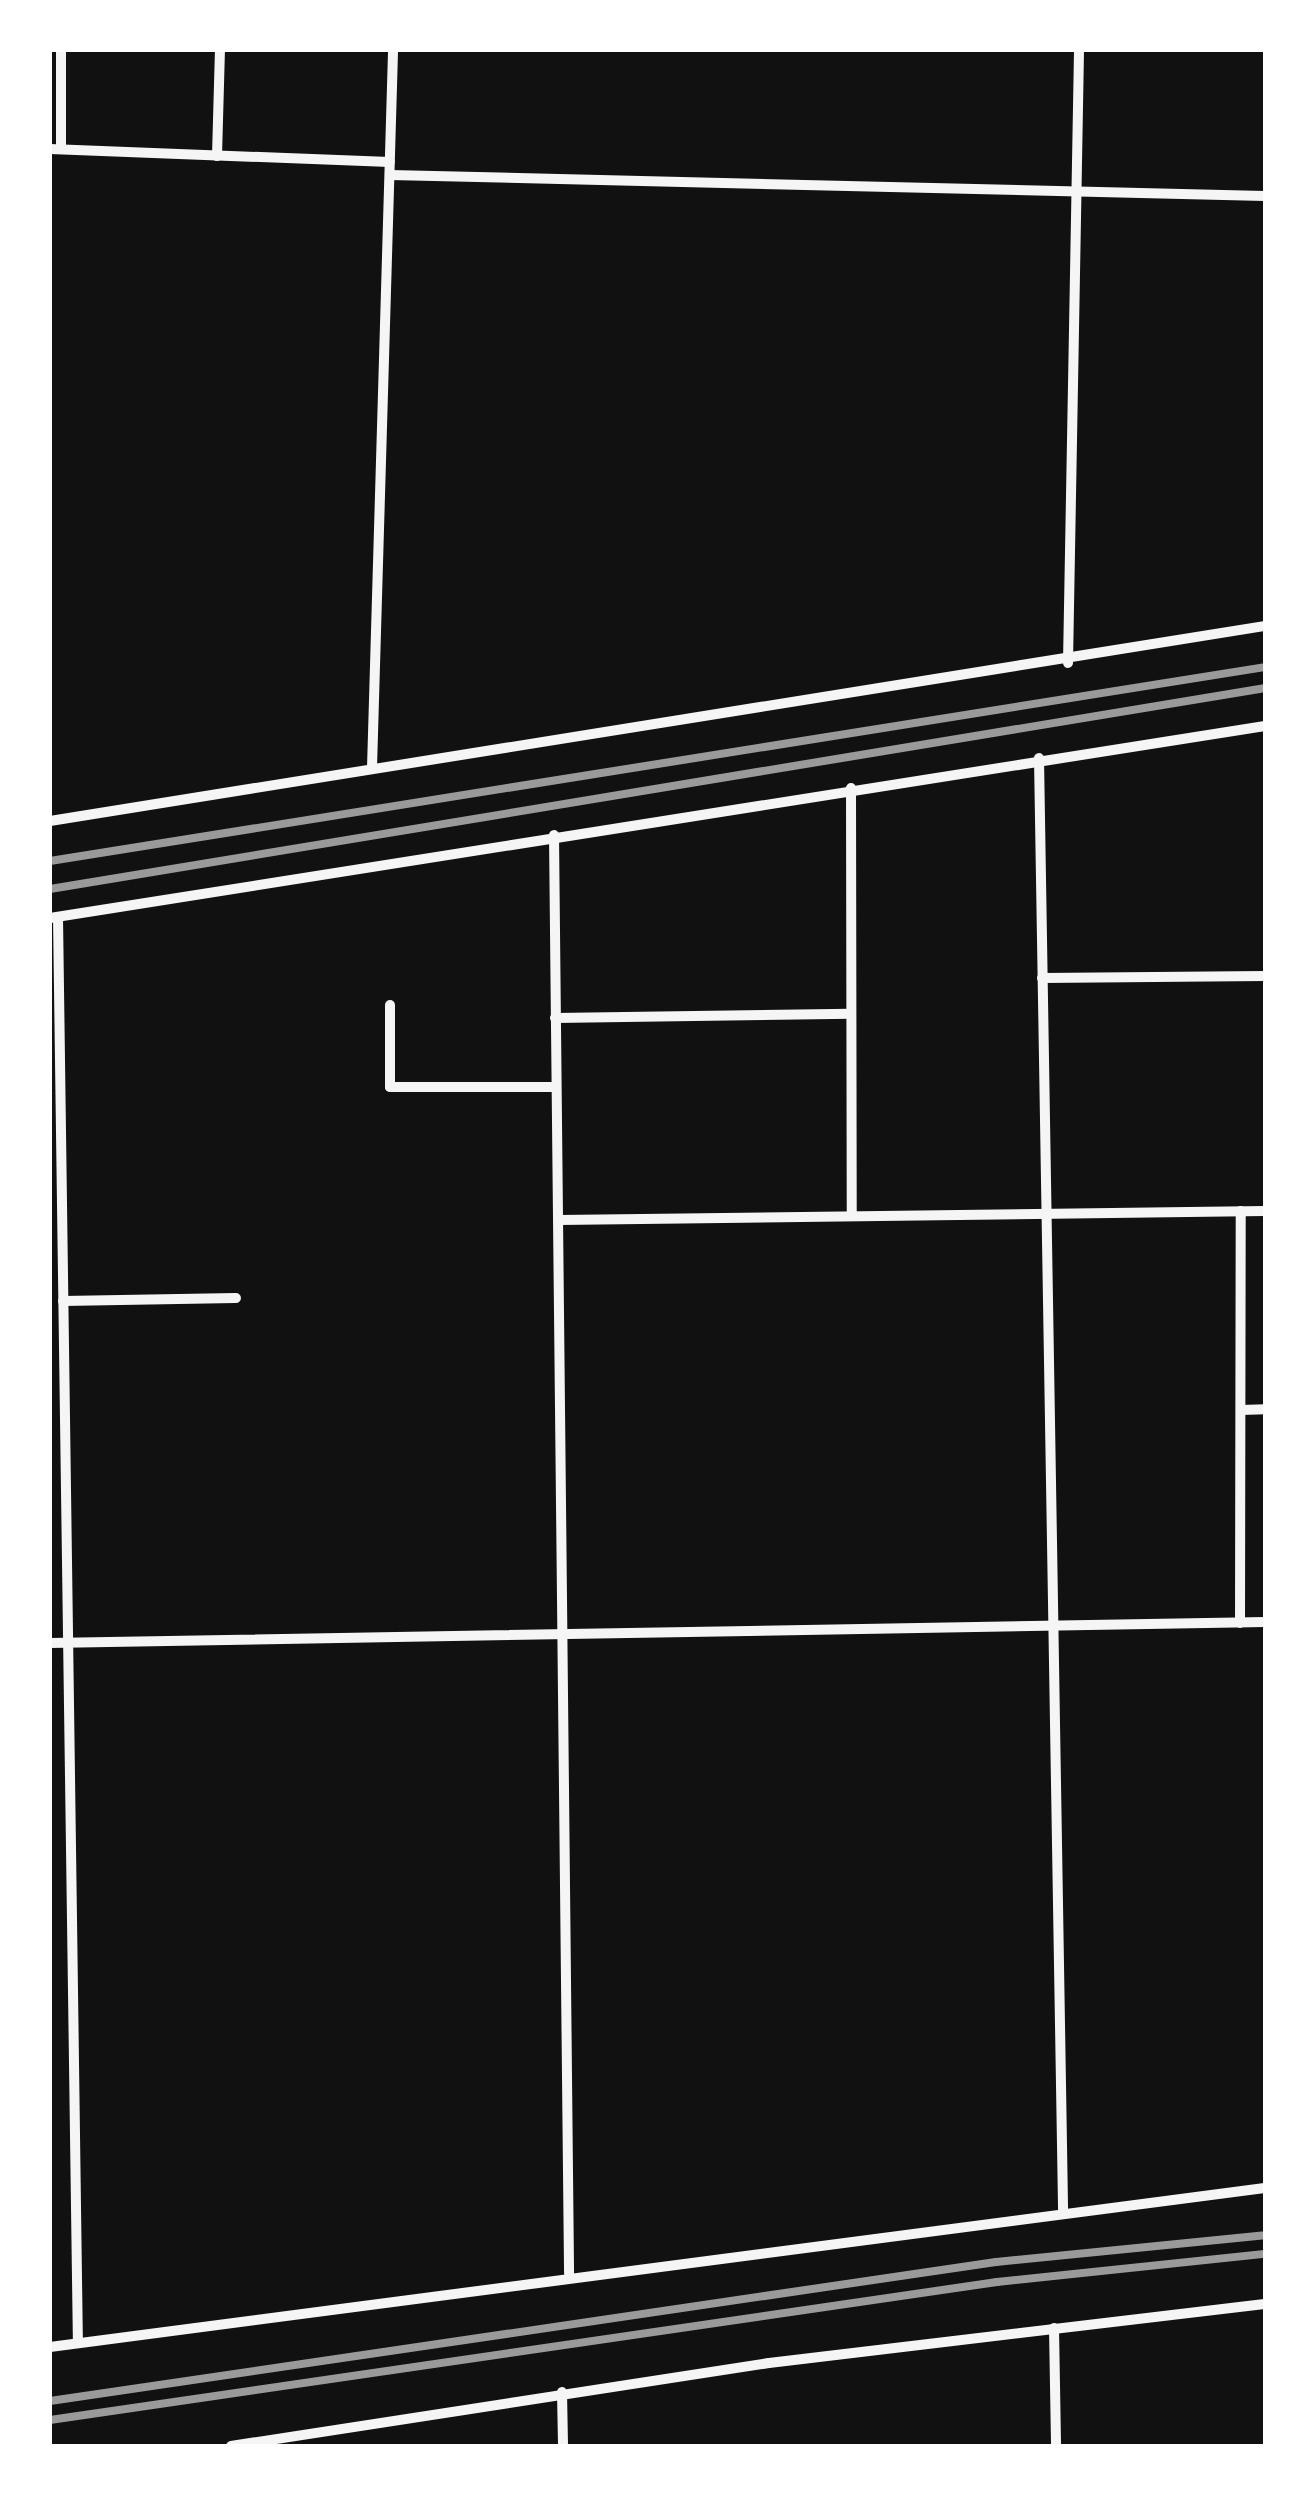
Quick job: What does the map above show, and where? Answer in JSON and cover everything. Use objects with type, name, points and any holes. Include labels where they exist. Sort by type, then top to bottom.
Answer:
[{"type":"street","points":[[62,50],[55,149],[390,168],[1265,196]]},
{"type":"street","points":[[217,156],[220,50]]},
{"type":"street","points":[[372,768],[393,50]]},
{"type":"street","points":[[1068,663],[1074,189],[1080,50]]},
{"type":"street","points":[[50,820],[1068,663],[1265,626]]},
{"type":"street","points":[[78,2342],[54,917],[1039,758],[1265,726]]},
{"type":"street","points":[[1039,758],[1063,2212]]},
{"type":"street","points":[[851,788],[852,1211]]},
{"type":"street","points":[[554,835],[569,2273]]},
{"type":"street","points":[[1042,978],[1265,976]]},
{"type":"street","points":[[390,1004],[390,1087],[556,1086]]},
{"type":"street","points":[[555,1018],[852,1014]]},
{"type":"street","points":[[558,1220],[852,1211],[1265,1211]]},
{"type":"street","points":[[1240,1622],[1241,1211]]},
{"type":"street","points":[[63,1301],[236,1298]]},
{"type":"street","points":[[1241,1410],[1265,1410]]},
{"type":"street","points":[[50,1417],[64,1417]]},
{"type":"street","points":[[50,1643],[1265,1622]]},
{"type":"street","points":[[50,2347],[569,2273],[1265,2188]]},
{"type":"street","points":[[231,2446],[562,2392],[1265,2304]]},
{"type":"street","points":[[1054,2328],[1056,2446]]},
{"type":"street","points":[[562,2392],[563,2446]]},
{"type":"railway","points":[[50,861],[1265,667]]},
{"type":"railway","points":[[50,889],[1265,688]]},
{"type":"railway","points":[[50,2401],[996,2262],[1265,2235]]},
{"type":"railway","points":[[50,2420],[997,2282],[1265,2254]]}]
